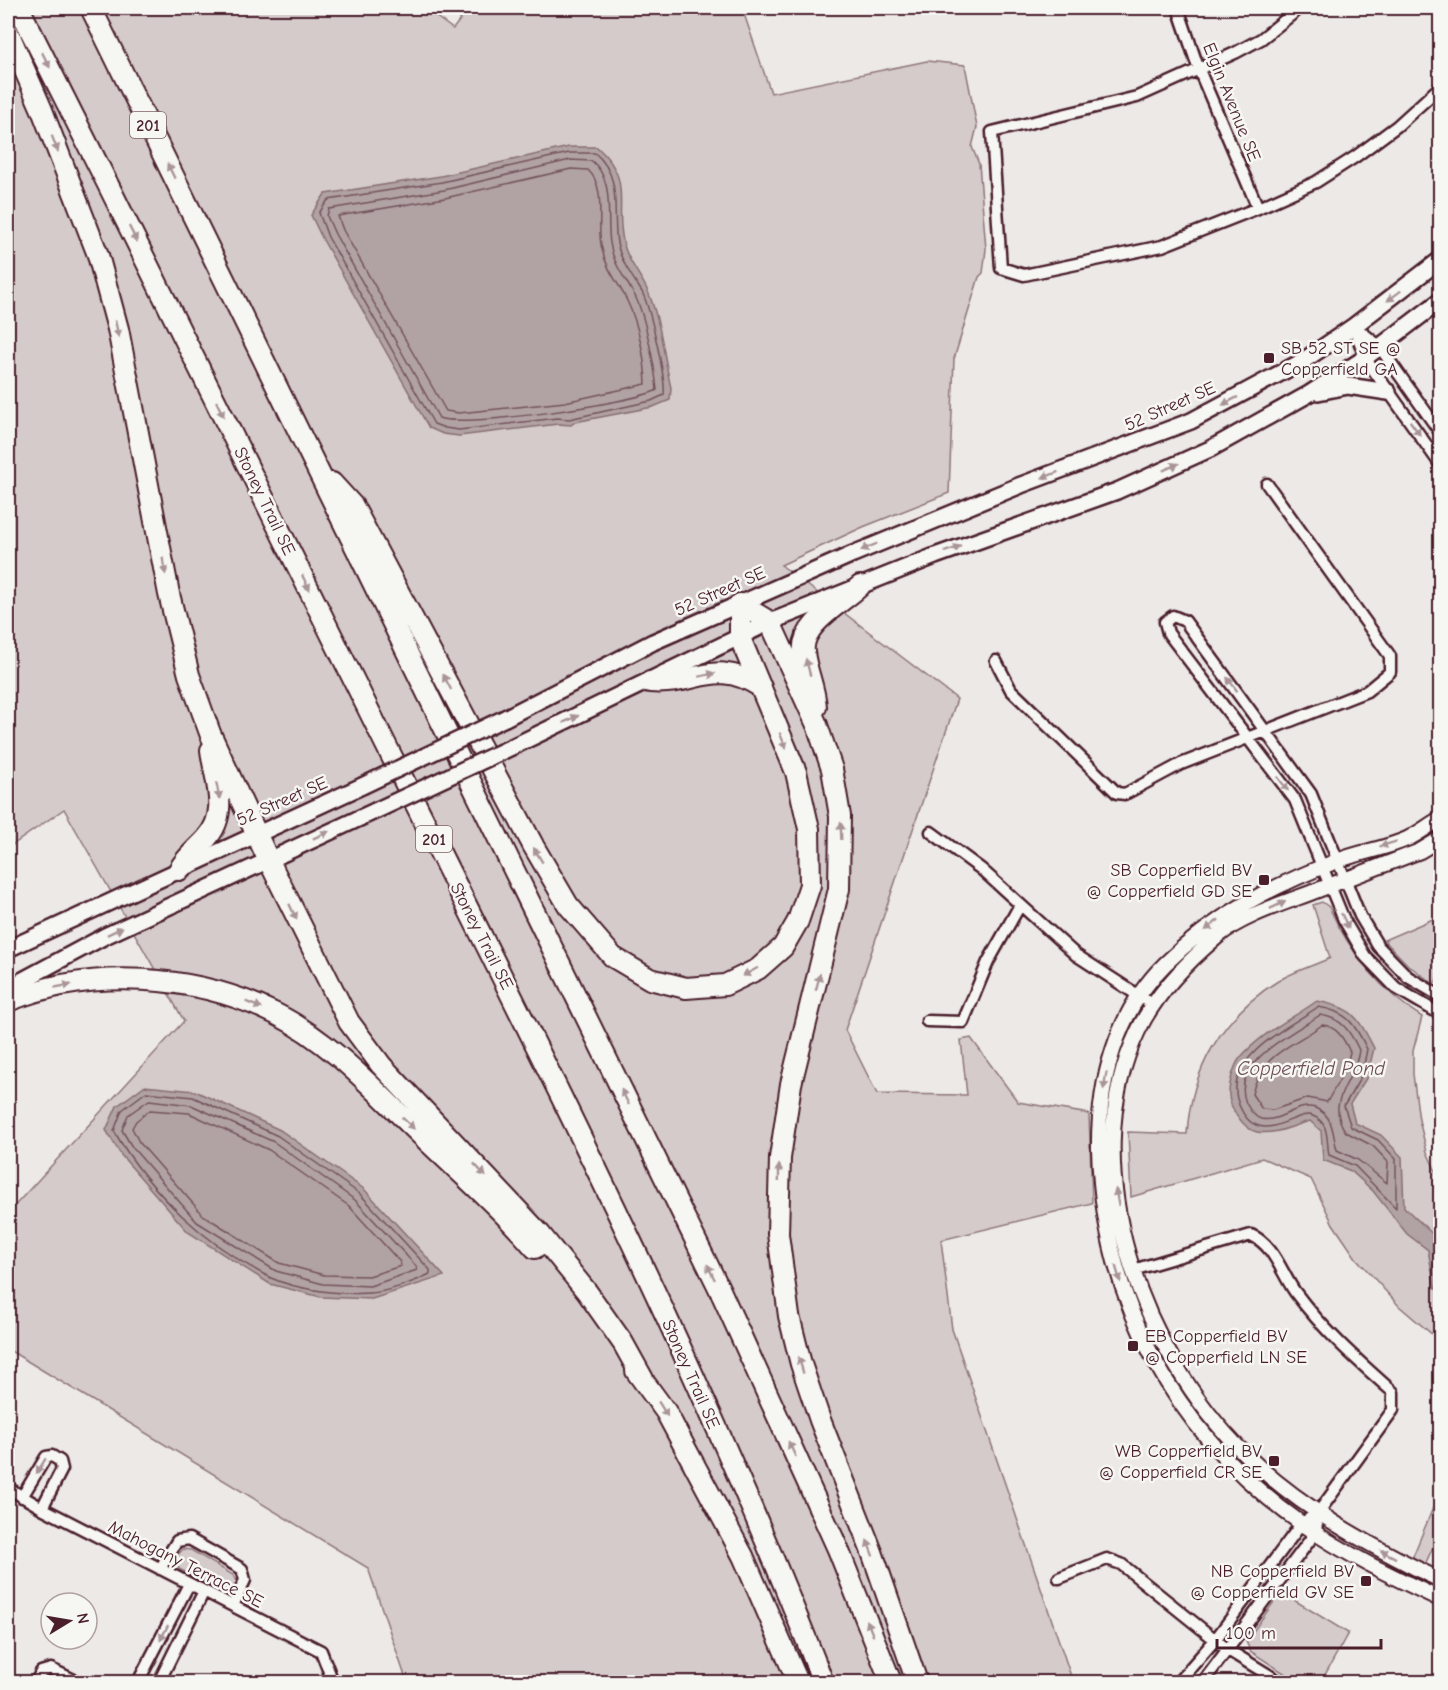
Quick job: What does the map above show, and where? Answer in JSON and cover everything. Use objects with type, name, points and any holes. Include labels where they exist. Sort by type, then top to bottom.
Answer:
[{"type":"highway","name":"Stoney Trail SE","points":[[19,8],[513,996],[675,1336],[790,1598],[823,1683]]},
{"type":"highway","name":"201","points":[[91,8],[718,1288],[838,1549],[891,1683]]},
{"type":"highway","points":[[8,32],[42,110],[98,255],[120,340],[169,594],[189,675],[210,733],[268,859],[349,1022],[381,1065],[540,1234],[587,1292],[623,1343],[643,1379]]},
{"type":"highway","points":[[318,468],[353,506],[534,847],[568,905],[613,957],[650,979],[686,988],[725,985],[758,969],[783,947],[798,921],[810,885],[809,829],[796,772],[740,638],[740,604]]},
{"type":"highway","points":[[817,725],[815,693],[804,651],[804,640],[811,626],[841,604],[860,586]]},
{"type":"highway","points":[[740,604],[770,622],[817,725],[832,769],[840,816],[840,880],[828,941],[791,1084],[780,1158],[778,1234],[789,1316],[801,1364],[872,1552],[916,1683]]},
{"type":"highway","points":[[650,682],[667,683],[722,672],[734,672],[761,687]]},
{"type":"highway","points":[[179,870],[186,858],[218,823],[220,798],[210,733]]},
{"type":"highway","points":[[8,1001],[33,991],[94,980],[154,980],[198,986],[232,996],[277,1015],[319,1042],[357,1073],[531,1243],[643,1379],[666,1412],[743,1556],[798,1683]]},
{"type":"main road","name":"52 Street SE","points":[[8,949],[505,718],[653,642],[920,525],[1191,421],[1268,381],[1354,326],[1440,260]]},
{"type":"main road","points":[[8,988],[105,936],[650,682],[770,622],[935,556],[1117,491],[1210,449],[1310,394],[1365,357],[1440,301]]},
{"type":"main road","points":[[1310,394],[1348,386],[1388,392]]},
{"type":"street","name":"Elgin Avenue SE","points":[[1178,8],[1199,70],[1258,208]]},
{"type":"street","points":[[1300,8],[1261,39],[1199,70],[1137,97],[992,132],[1001,268],[1024,275],[1162,246],[1258,208],[1316,182],[1355,157],[1397,126],[1440,87]]},
{"type":"street","points":[[1354,326],[1379,346],[1440,432]]},
{"type":"street","points":[[1354,326],[1365,357],[1440,464]]},
{"type":"street","points":[[996,661],[1011,690],[1117,793],[1125,794],[1181,764],[1367,690],[1390,672],[1390,656],[1267,484]]},
{"type":"street","points":[[1440,996],[1408,977],[1378,946],[1360,916],[1311,794],[1267,730],[1185,621],[1173,616],[1166,622],[1168,633],[1295,800],[1344,920],[1365,956],[1396,988],[1440,1014]]},
{"type":"street","points":[[1440,819],[1407,839],[1339,860],[1232,909],[1163,965],[1138,996],[1122,1025],[1108,1063],[1100,1106],[1100,1188],[1118,1275],[1137,1329],[1157,1368],[1191,1418],[1228,1462],[1302,1523],[1382,1572],[1440,1599]]},
{"type":"street","points":[[931,832],[981,869],[1076,955],[1153,1005]]},
{"type":"street","points":[[1440,839],[1420,851],[1283,902],[1221,933],[1178,972],[1153,1005],[1138,1031],[1127,1058],[1115,1108],[1113,1130],[1115,1186],[1133,1270],[1153,1322],[1176,1366],[1204,1408],[1244,1454],[1318,1513],[1372,1546],[1440,1580]]},
{"type":"street","points":[[927,1021],[963,1022],[988,962],[1020,905]]},
{"type":"street","points":[[1133,1270],[1251,1234],[1264,1240],[1296,1292],[1347,1351],[1393,1392],[1393,1410],[1318,1513],[1302,1523],[1215,1640],[1178,1683]]},
{"type":"street","points":[[1191,1418],[1204,1408]]},
{"type":"street","points":[[22,1497],[46,1457],[52,1456],[60,1461],[62,1469],[42,1509]]},
{"type":"street","name":"Mahogany Terrace SE","points":[[8,1488],[42,1509],[321,1651],[333,1683]]},
{"type":"street","points":[[1203,1683],[1316,1532],[1318,1513]]},
{"type":"street","points":[[160,1569],[177,1541],[189,1539],[242,1569],[245,1580],[233,1606]]},
{"type":"street","points":[[1059,1578],[1107,1559],[1121,1564],[1228,1650],[1280,1683]]},
{"type":"street","points":[[138,1683],[189,1584]]},
{"type":"street","points":[[159,1683],[204,1591]]},
{"type":"street","points":[[36,1683],[41,1672],[51,1669],[78,1683]]},
{"type":"shaded area","points":[[8,8],[424,8],[453,29],[469,8],[742,8],[771,93],[927,61],[965,65],[977,127],[972,147],[979,164],[986,249],[983,273],[979,277],[954,359],[949,493],[863,527],[781,565],[957,699],[845,1030],[877,1094],[967,1095],[961,1040],[971,1038],[1018,1102],[1089,1114],[1092,1203],[941,1240],[952,1329],[1073,1682],[407,1682],[368,1568],[9,1350],[8,1213],[184,1021],[64,809],[8,848]]},
{"type":"shaded area","points":[[1322,902],[1329,907],[1346,940],[1367,969],[1392,995],[1422,1017],[1413,1051],[1413,1074],[1419,1120],[1427,1152],[1440,1180],[1440,1341],[1399,1306],[1356,1258],[1333,1224],[1311,1179],[1262,1158],[1131,1197],[1128,1132],[1187,1134],[1195,1088],[1203,1066],[1213,1046],[1226,1028],[1258,995],[1278,981],[1330,958],[1313,905]]},
{"type":"shaded area","points":[[1440,916],[1440,974],[1434,984],[1408,965],[1384,940]]},
{"type":"shaded area","points":[[1440,1491],[1440,1531],[1424,1567],[1411,1561]]},
{"type":"shaded area","points":[[183,1549],[191,1550],[233,1575],[237,1581],[234,1588],[223,1591],[179,1569],[175,1558]]},
{"type":"shaded area","points":[[1281,1592],[1348,1633],[1321,1682],[1301,1682],[1250,1651],[1246,1641]]},
{"type":"water","points":[[569,147],[597,147],[609,159],[616,171],[621,193],[620,217],[624,245],[653,305],[671,388],[670,400],[653,407],[575,422],[571,425],[558,424],[459,436],[443,434],[429,428],[311,215],[325,194],[441,176]]},
{"type":"water","name":"Copperfield Pond","points":[[1317,1001],[1339,1007],[1353,1015],[1374,1048],[1367,1077],[1350,1104],[1355,1123],[1381,1135],[1402,1157],[1404,1207],[1440,1241],[1440,1290],[1435,1288],[1428,1250],[1407,1234],[1373,1191],[1351,1171],[1323,1160],[1321,1131],[1310,1121],[1277,1131],[1257,1132],[1242,1122],[1231,1104],[1230,1085],[1240,1058],[1266,1034]]},
{"type":"water","points":[[144,1086],[195,1091],[280,1130],[364,1189],[444,1276],[372,1299],[321,1297],[270,1284],[188,1232],[121,1155],[106,1130],[117,1106]]},
{"type":"place","name":"SB 52 ST SE @ Copperfield GA","points":[[1269,358]]},
{"type":"place","name":"SB Copperfield BV @ Copperfield GD SE","points":[[1264,880]]},
{"type":"place","name":"EB Copperfield BV @ Copperfield LN SE","points":[[1133,1346]]},
{"type":"place","name":"WB Copperfield BV @ Copperfield CR SE","points":[[1274,1461]]},
{"type":"place","name":"NB Copperfield BV @ Copperfield GV SE","points":[[1366,1581]]}]
